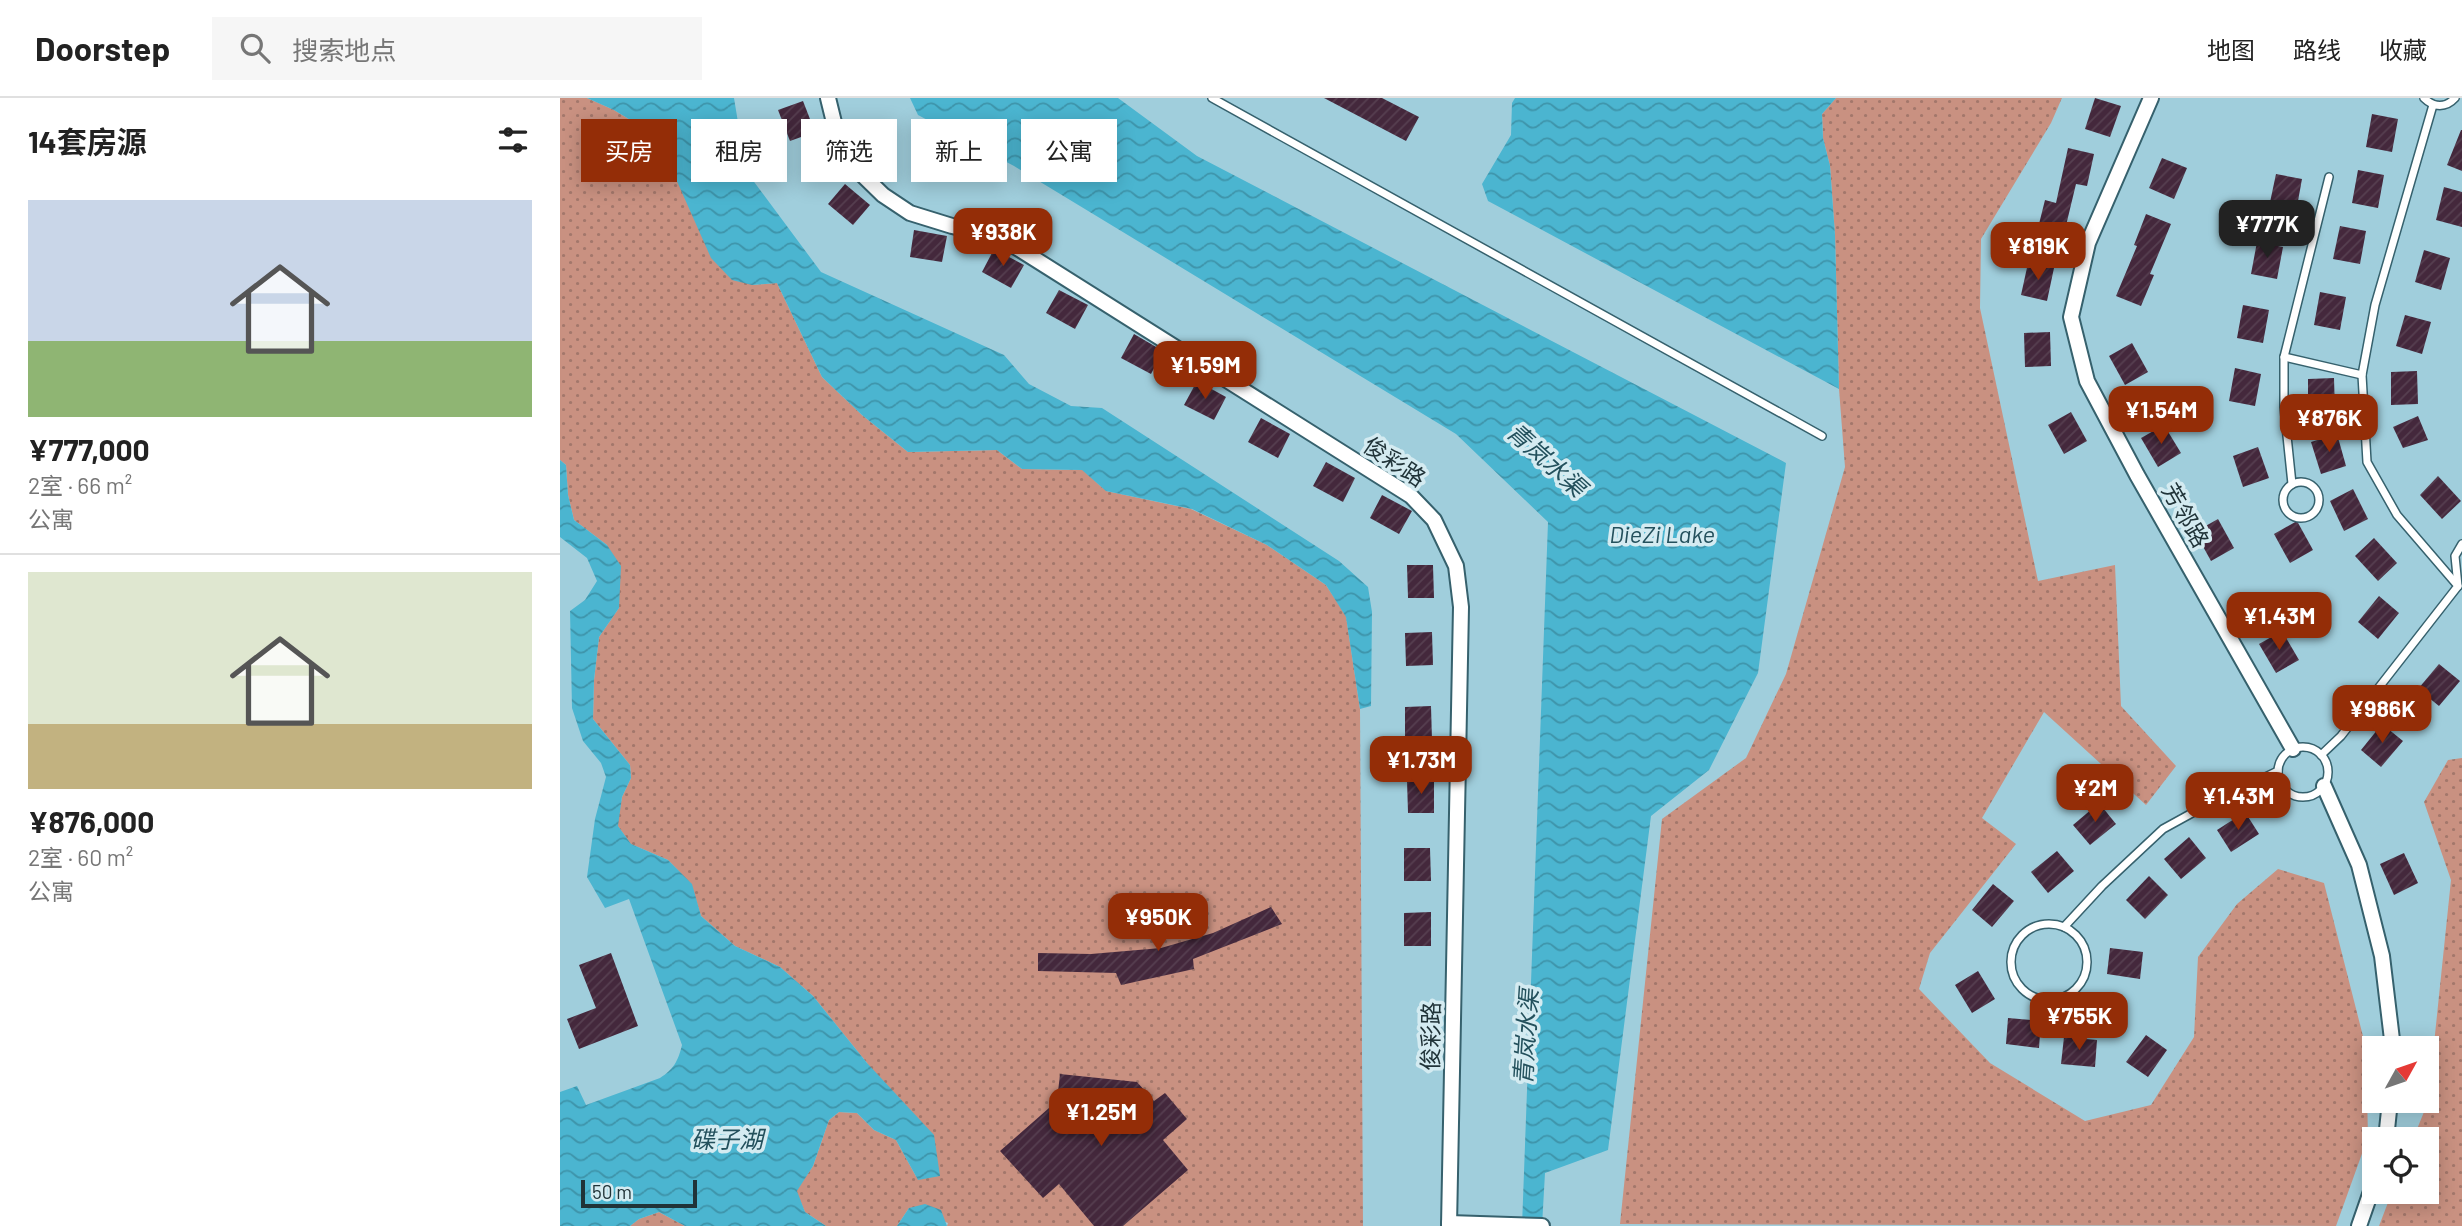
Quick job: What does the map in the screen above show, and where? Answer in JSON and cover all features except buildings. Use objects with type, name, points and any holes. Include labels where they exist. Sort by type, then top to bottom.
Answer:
[{"type":"street","name":"俊彩路","points":[[828,98],[842,155],[883,195],[910,213],[1000,237],[1412,496],[1434,520],[1456,566],[1461,607],[1449,1224]]},
{"type":"street","name":"芳邻路","points":[[2151,98],[2088,243],[2071,317],[2087,382],[2293,749]]},
{"type":"street","points":[[2324,786],[2359,865],[2382,956],[2392,1036]]},
{"type":"street","points":[[2359,1226],[2367,1204]]},
{"type":"street","points":[[1449,1224],[1485,1222],[1542,1226]]},
{"type":"lane","points":[[1212,98],[1822,436]]},
{"type":"lane","points":[[2424,98],[2433,105],[2448,104],[2455,98]]},
{"type":"lane","points":[[2433,105],[2375,305],[2362,374],[2367,463],[2397,515],[2460,587]]},
{"type":"lane","points":[[2292,484],[2307,483],[2316,491],[2318,503],[2315,510],[2306,516],[2294,516],[2285,508],[2284,493],[2292,484],[2284,407],[2284,357],[2329,177]]},
{"type":"lane","points":[[2284,357],[2362,374]]},
{"type":"lane","points":[[2321,755],[2341,736],[2460,587],[2455,556],[2462,544]]},
{"type":"lane","points":[[2303,746],[2312,748],[2321,755],[2328,770],[2324,786],[2317,793],[2305,797],[2296,796],[2282,785],[2278,771],[2283,757],[2293,749],[2303,746]]},
{"type":"lane","points":[[2064,927],[2102,886],[2163,829],[2278,771]]},
{"type":"lane","points":[[2051,924],[2064,927],[2077,936],[2084,947],[2086,969],[2082,982],[2063,998],[2042,999],[2025,992],[2017,982],[2011,966],[2016,943],[2025,933],[2038,926],[2051,924]]},
{"type":"shaded area","points":[[560,98],[587,98],[629,119],[581,119],[581,182],[677,182],[677,172],[752,285],[777,283],[822,377],[862,415],[908,452],[997,450],[1022,469],[1083,470],[1106,491],[1191,509],[1267,545],[1326,585],[1346,616],[1360,709],[1363,1226],[947,1226],[948,1223],[909,1208],[897,1226],[826,1226],[805,1212],[796,1191],[813,1166],[829,1120],[839,1112],[857,1113],[874,1130],[896,1140],[918,1180],[867,1063],[813,996],[780,967],[735,946],[701,916],[691,884],[668,860],[631,844],[617,825],[622,797],[631,778],[630,765],[593,719],[599,637],[619,608],[607,545],[574,520],[568,495],[566,465],[560,460]]},
{"type":"shaded area","points":[[1836,98],[2062,98],[2051,123],[1981,239],[1980,308],[2038,581],[2115,565],[2121,706],[2176,766],[2146,805],[2044,712],[1982,818],[2016,844],[1930,953],[1919,989],[1990,1063],[2085,1121],[2151,1105],[2194,1037],[2198,957],[2237,904],[2278,869],[2324,883],[2363,1036],[2362,1113],[2367,1113],[2368,1127],[2362,1127],[2362,1154],[2336,1226],[1620,1224],[1662,819],[1746,758],[1786,674],[1845,467],[1839,389],[1835,235],[1830,166],[1823,138],[1822,114]]},
{"type":"shaded area","points":[[2462,758],[2462,1226],[2379,1226],[2387,1204],[2439,1204],[2439,1127],[2418,1127],[2424,1113],[2440,1113],[2440,1036],[2435,1036],[2451,880],[2424,802],[2448,760]]},
{"type":"shaded area","points":[[659,1212],[685,1226],[630,1226],[639,1219]]},
{"type":"water","points":[[587,98],[734,98],[737,119],[691,119],[691,182],[754,182],[821,272],[1004,355],[1029,384],[1071,406],[1102,408],[1339,561],[1368,587],[1372,612],[1371,706],[1360,709],[1346,617],[1326,585],[1267,545],[1192,509],[1106,491],[1082,470],[1022,469],[997,450],[908,452],[862,415],[822,377],[777,283],[752,285],[732,280],[711,258],[677,181],[677,119],[629,119]]},
{"type":"water","name":"DieZi Lake","points":[[910,98],[1118,98],[1197,156],[1786,463],[1758,673],[1709,770],[1651,816],[1608,1150],[1545,1173],[1542,1226],[1522,1226],[1548,522],[1456,434],[1040,182],[1117,182],[1117,119],[1021,119],[1021,170],[1007,162],[1007,119],[926,119],[918,115]]},
{"type":"water","points":[[1515,98],[1836,98],[1822,114],[1823,138],[1830,166],[1835,235],[1839,389],[1488,201],[1482,184],[1511,135],[1512,103]]},
{"type":"water","name":"碟子湖","points":[[560,460],[566,465],[568,495],[574,520],[607,545],[621,566],[619,608],[599,637],[593,719],[630,765],[631,778],[622,797],[618,826],[631,844],[668,860],[692,884],[701,916],[735,946],[780,967],[813,996],[867,1063],[934,1135],[940,1176],[918,1180],[896,1140],[874,1130],[857,1113],[839,1112],[829,1120],[813,1166],[797,1191],[805,1212],[826,1226],[685,1226],[659,1212],[639,1219],[630,1226],[560,1226],[560,1092],[577,1086],[586,1105],[660,1078],[675,1064],[682,1045],[629,899],[605,908],[587,877],[595,819],[606,777],[601,763],[583,741],[572,708],[570,611],[585,600],[597,581],[587,558],[560,537]]},
{"type":"water","points":[[925,1204],[941,1210],[947,1226],[897,1226],[909,1208]]},
{"type":"water label","name":"青岚水渠","points":[[1547,459]]},
{"type":"water label","name":"青岚水渠","points":[[1525,1037]]}]
